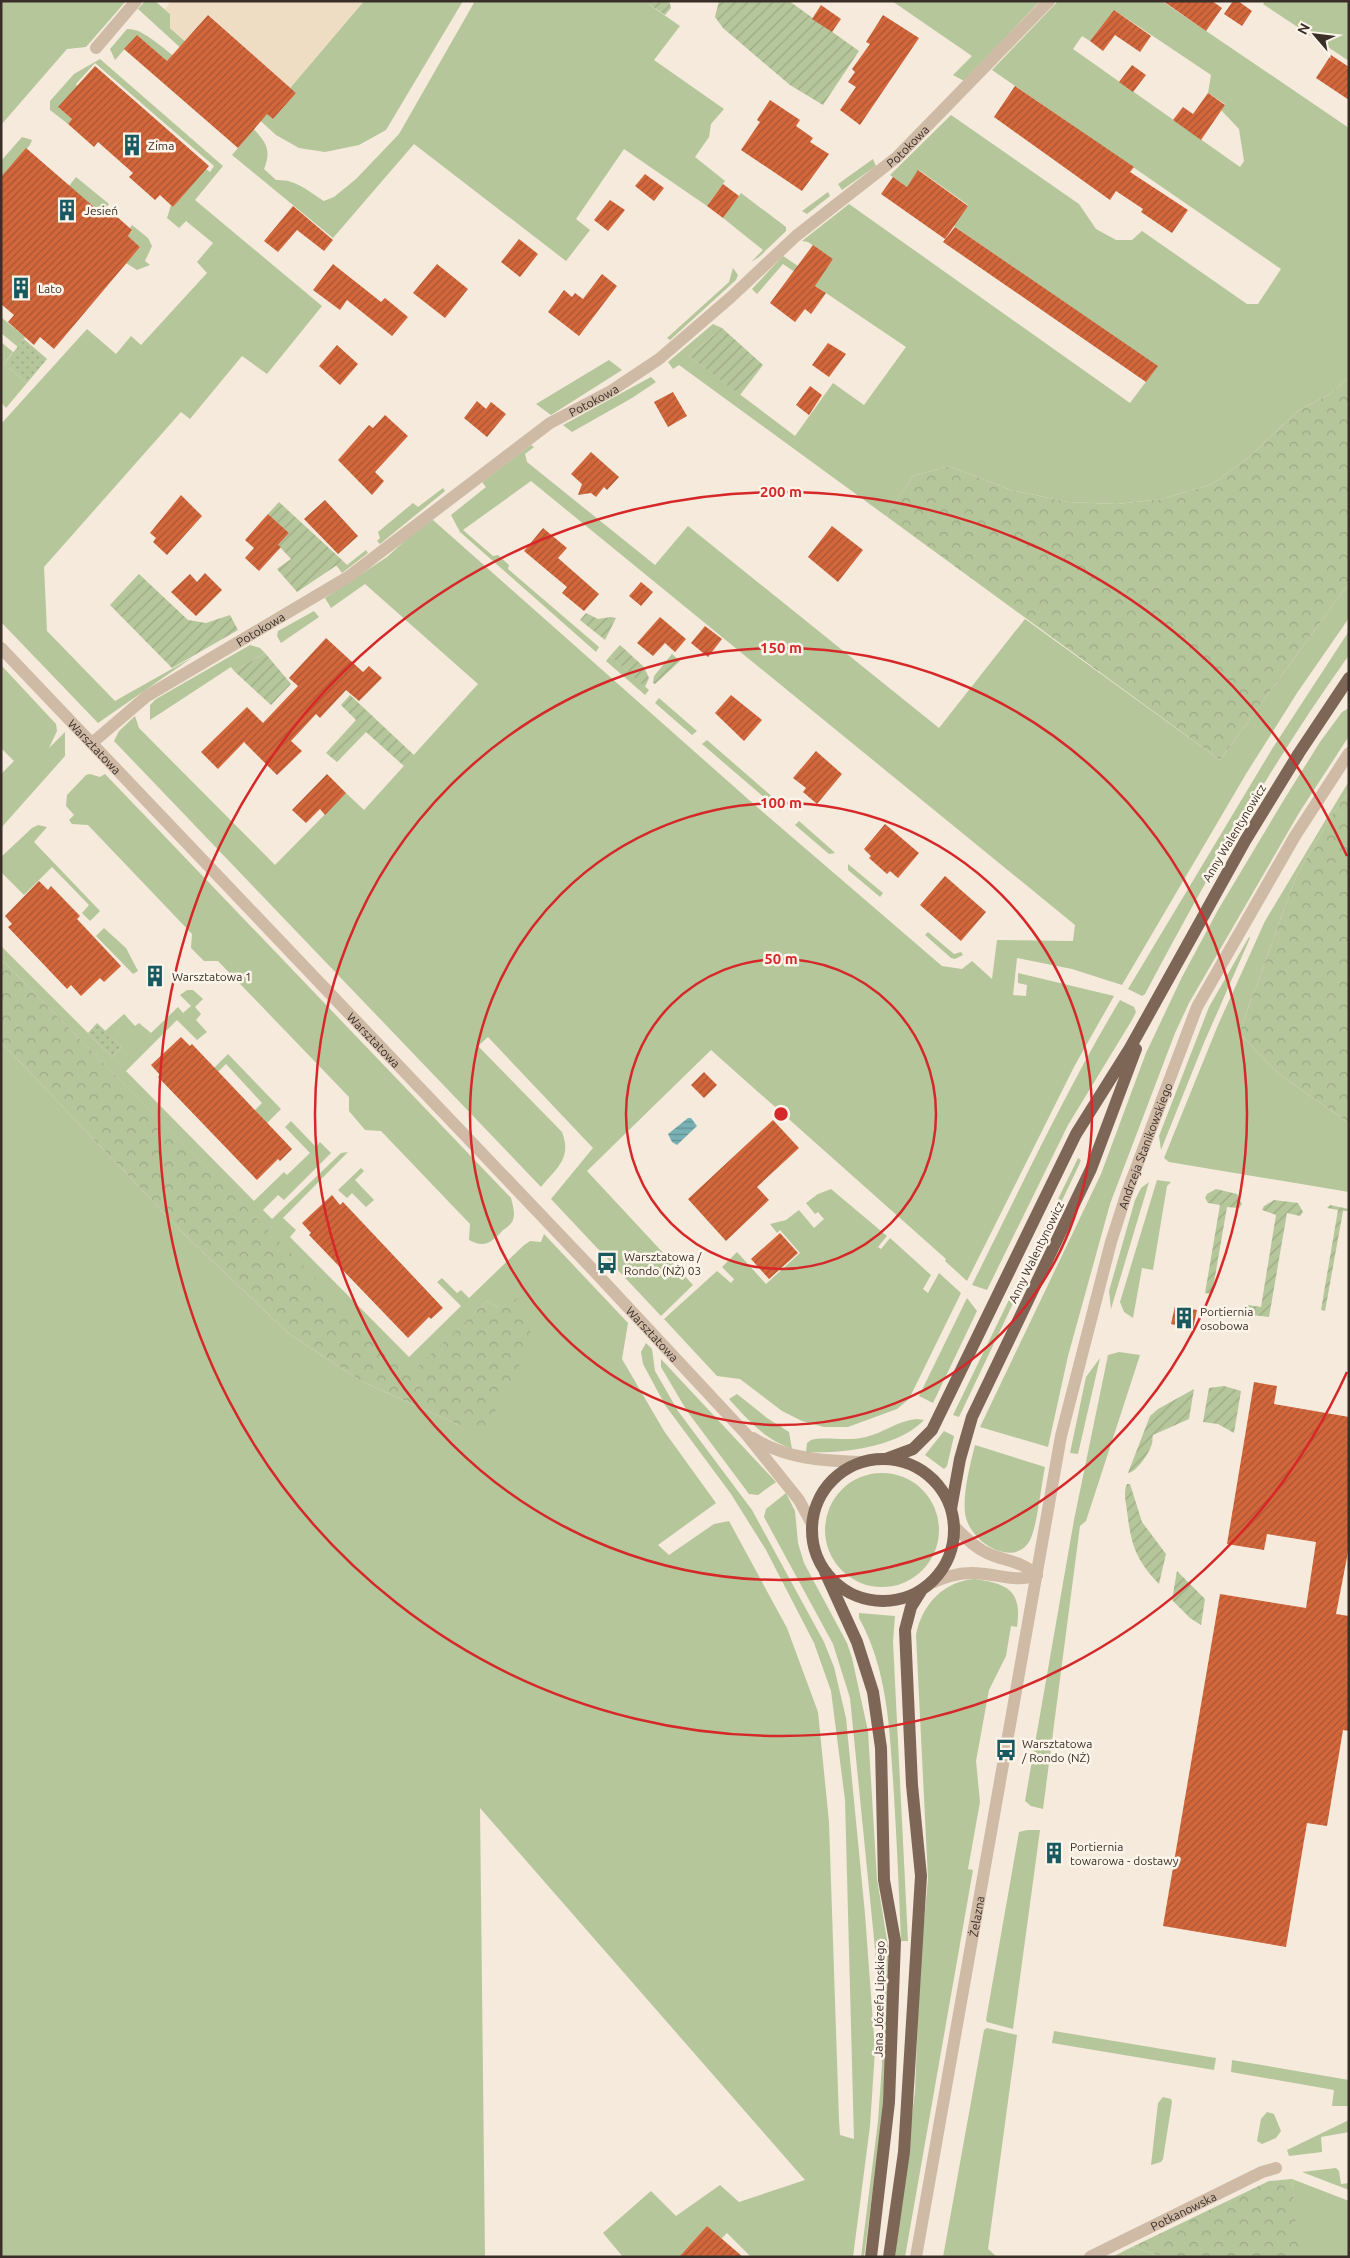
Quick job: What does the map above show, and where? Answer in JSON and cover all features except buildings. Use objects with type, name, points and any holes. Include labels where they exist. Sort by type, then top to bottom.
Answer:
[{"type":"main road","name":"Anny Walentynowicz","points":[[886,1459],[913,1449],[927,1437],[936,1424],[1065,1156],[1153,1008],[1197,923],[1244,841],[1349,678]]},
{"type":"main road","name":"Anny Walentynowicz","points":[[951,1509],[960,1459],[972,1418],[1091,1169],[1153,1008]]},
{"type":"main road","points":[[889,2257],[904,2152],[921,1876],[912,1784],[905,1630],[911,1607],[949,1557],[954,1526],[951,1509],[943,1491],[930,1476],[914,1466],[886,1459],[862,1462],[845,1470],[831,1482],[820,1497],[812,1524],[813,1546],[825,1572],[842,1589],[863,1599],[893,1601],[926,1587]]},
{"type":"main road","name":"Jana Józefa Lipskiego","points":[[825,1572],[857,1642],[873,1692],[881,1748],[884,1880],[895,1941],[890,2102],[871,2257]]},
{"type":"street","points":[[96,48],[136,1]]},
{"type":"street","name":"Potokowa","points":[[92,743],[147,696],[366,565],[550,423],[611,391],[659,359],[730,298],[796,236],[897,158],[1049,1]]},
{"type":"street","name":"Warsztatowa","points":[[1,648],[577,1252],[746,1434],[799,1500],[812,1524]]},
{"type":"street","name":"Andrzeja Stanikowskiego","points":[[1037,1575],[1061,1436],[1087,1332],[1127,1192],[1181,1046],[1197,1007],[1212,979],[1316,802],[1349,752]]},
{"type":"street","name":"Warsztatowa","points":[[746,1434],[768,1447],[798,1457],[862,1462]]},
{"type":"street","points":[[926,1587],[970,1572],[1014,1579],[1030,1578],[1037,1575],[1026,1566],[988,1554],[954,1526]]},
{"type":"street","name":"Żelazna","points":[[916,2257],[1037,1575]]},
{"type":"street","name":"Potkanowska","points":[[1090,2257],[1262,2172],[1276,2168]]},
{"type":"green space","points":[[1,1],[126,1],[86,47],[67,49],[1,125]]},
{"type":"green space","points":[[145,1],[155,1],[170,14],[170,28],[273,119],[296,93],[290,88],[364,1],[463,1],[386,130],[359,145],[325,152],[299,148],[276,135],[138,9]]},
{"type":"green space","points":[[475,1],[644,1],[680,26],[654,60],[724,109],[711,124],[709,137],[695,157],[725,181],[707,206],[624,149],[576,219],[590,230],[566,261],[414,144],[333,238],[232,155],[250,134],[137,35],[115,60],[110,49],[127,29],[138,31],[153,40],[210,86],[260,136],[267,152],[267,161],[264,169],[276,180],[290,181],[324,201],[334,197],[356,179],[399,134]]},
{"type":"green space","points":[[644,1],[669,1],[671,8],[665,15]]},
{"type":"green space","points":[[719,1],[789,1],[859,51],[823,105],[790,85],[723,28],[715,17]]},
{"type":"green space","points":[[892,1],[1040,1],[964,81],[953,75],[972,56]]},
{"type":"green space","points":[[1058,1],[1162,1],[1349,128],[1349,377],[1330,394],[1299,410],[1249,457],[1212,484],[1162,499],[1117,504],[1068,502],[1011,490],[949,466],[913,476],[886,516],[679,365],[673,369],[668,362],[713,324],[722,328],[689,356],[795,436],[833,383],[864,405],[906,347],[783,264],[757,294],[752,289],[783,256],[798,266],[816,284],[833,259],[808,242],[802,241],[849,204],[1130,403],[1157,367],[954,226],[968,205],[919,170],[907,187],[890,175],[951,115],[1079,204],[1096,229],[1116,240],[1132,240],[1142,231],[1247,304],[1258,304],[1281,269],[992,70]],"holes":[[[1114,10],[1211,75],[1208,93],[1225,104],[1221,110],[1239,129],[1244,161],[1240,167],[1073,49],[1082,36],[1090,41]]]},
{"type":"green space","points":[[1265,1],[1349,1],[1349,61],[1263,4]]},
{"type":"green space","points":[[100,59],[223,166],[195,200],[322,306],[267,374],[242,356],[190,419],[181,412],[44,567],[47,631],[115,701],[193,657],[98,723],[1,622],[1,424],[87,329],[116,354],[131,336],[141,345],[207,273],[197,262],[213,243],[186,221],[179,228],[167,218],[171,205],[173,207],[206,169],[210,172],[214,166],[95,63],[76,84],[77,86],[59,108],[72,119],[68,124],[50,110],[50,101],[74,74]]},
{"type":"green space","points":[[22,137],[32,140],[30,145],[1,177],[1,161]]},
{"type":"green space","points":[[873,159],[876,166],[842,190],[838,184]]},
{"type":"green space","points":[[76,177],[109,204],[101,213],[69,186]]},
{"type":"green space","points":[[828,192],[830,196],[807,214],[802,211]]},
{"type":"green space","points":[[741,193],[786,227],[786,231],[759,257],[751,262],[763,250],[723,218]]},
{"type":"green space","points":[[132,225],[148,238],[152,246],[145,261],[150,265],[137,270],[126,263],[140,247],[128,236],[132,231],[130,228]]},
{"type":"green space","points":[[733,268],[738,275],[736,280],[670,340],[667,338],[729,282]]},
{"type":"green space","points":[[1,317],[25,337],[18,347],[1,333]]},
{"type":"green space","points":[[722,328],[763,365],[740,395],[689,356]]},
{"type":"green space","points":[[24,339],[47,359],[27,383],[4,364]]},
{"type":"green space","points":[[1,342],[13,352],[4,364],[27,383],[6,408],[1,402]]},
{"type":"green space","points":[[609,360],[622,370],[551,415],[536,404]]},
{"type":"green space","points":[[651,377],[656,382],[572,432],[563,425]]},
{"type":"green space","points":[[1349,377],[1349,583],[1220,760],[886,516],[913,476],[949,466],[1011,490],[1068,502],[1117,504],[1162,499],[1212,484],[1249,457],[1299,410],[1330,394]]},
{"type":"green space","points":[[531,445],[534,447],[525,454],[527,462],[655,565],[688,526],[939,728],[1025,619],[1220,760],[1349,583],[1349,618],[1297,693],[1246,774],[1122,985],[1072,969],[1017,958],[1013,995],[1026,996],[1027,985],[1018,983],[1018,973],[1114,996],[1075,1065],[967,1281],[945,1261],[946,1259],[711,1050],[587,1171],[693,1285],[661,1316],[551,1199],[593,1148],[488,1037],[478,1046],[562,1132],[565,1141],[564,1156],[557,1168],[541,1187],[114,741],[119,731],[135,716],[139,728],[275,865],[346,793],[364,810],[478,684],[365,584],[331,608],[325,598],[387,557],[421,526],[433,520],[757,807],[942,966],[962,969],[972,961],[992,979],[997,940],[1073,941],[1075,925],[531,481],[463,530],[493,556],[498,555],[509,565],[508,569],[599,647],[596,652],[460,532],[451,515],[486,487],[482,482]]},
{"type":"green space","points":[[443,488],[445,491],[380,544],[377,541],[380,538],[378,532],[413,503],[418,507]]},
{"type":"green space","points":[[279,502],[343,561],[297,592],[277,569],[291,559],[278,545],[289,533],[268,514]]},
{"type":"green space","points":[[366,550],[368,553],[342,573],[336,565],[343,561],[347,565]]},
{"type":"green space","points":[[139,574],[188,620],[206,623],[230,615],[238,630],[172,668],[110,605]]},
{"type":"green space","points":[[314,611],[319,617],[281,643],[277,636],[278,631]]},
{"type":"green space","points":[[586,613],[598,619],[616,618],[605,640],[580,620]]},
{"type":"green space","points":[[1349,631],[1349,655],[1293,737],[1241,821],[1145,994],[1142,996],[1128,989],[1272,749]]},
{"type":"green space","points":[[250,645],[260,648],[265,653],[234,671],[231,667],[150,720],[150,705],[156,699]]},
{"type":"green space","points":[[620,645],[644,667],[649,678],[645,687],[610,656]]},
{"type":"green space","points":[[265,653],[291,684],[271,705],[234,671]]},
{"type":"green space","points":[[672,654],[680,661],[655,684],[653,683],[654,676]]},
{"type":"green space","points":[[610,656],[649,690],[645,695],[606,661]]},
{"type":"green space","points":[[1,665],[56,724],[57,731],[49,748],[65,732],[65,756],[1,828],[1,774],[14,761],[1,748]]},
{"type":"green space","points":[[350,695],[415,756],[405,767],[366,732],[337,762],[326,753],[356,720],[341,705]]},
{"type":"green space","points":[[659,698],[697,731],[692,735],[655,703]]},
{"type":"green space","points":[[1349,708],[1349,736],[1299,813],[1189,1003],[1175,1033],[1110,1204],[1068,1356],[1048,1447],[980,1427],[1101,1174],[1146,1053],[1182,977],[1218,910],[1285,798],[1320,742],[1342,712]]},
{"type":"green space","points":[[707,740],[784,807],[780,811],[702,744]]},
{"type":"green space","points":[[90,774],[100,777],[105,774],[511,1198],[514,1210],[512,1222],[492,1241],[480,1244],[469,1240],[470,1224],[381,1131],[365,1130],[349,1111],[349,1097],[218,961],[204,961],[191,948],[192,934],[88,825],[72,824],[69,820],[74,815],[66,806],[67,795],[86,775]]},
{"type":"green space","points":[[1349,781],[1349,792],[1331,816],[1296,877],[1239,1033],[1279,1074],[1349,1123],[1349,1192],[1169,1162],[1164,1158],[1218,1025],[1265,921]]},
{"type":"green space","points":[[1349,792],[1349,1123],[1279,1074],[1239,1033],[1296,877],[1331,816]]},
{"type":"green space","points":[[799,821],[835,853],[829,854],[795,825]]},
{"type":"green space","points":[[38,825],[47,827],[34,842],[100,911],[90,921],[82,913],[89,905],[52,867],[24,895],[1,872],[1,857],[32,828]]},
{"type":"green space","points":[[848,864],[883,893],[880,897],[848,870]]},
{"type":"green space","points":[[104,928],[126,948],[138,971],[133,974],[96,936]]},
{"type":"green space","points":[[928,932],[954,954],[961,952],[963,955],[955,959],[951,958],[925,935]]},
{"type":"green space","points":[[1249,937],[1161,1150],[1159,1136],[1209,1007]]},
{"type":"green space","points":[[1,946],[112,1057],[122,1047],[105,1031],[124,1014],[135,1026],[139,1023],[151,1033],[178,1007],[183,1013],[191,1006],[180,995],[187,990],[193,990],[203,999],[195,1007],[201,1014],[196,1020],[207,1032],[197,1040],[177,1020],[126,1071],[254,1201],[284,1172],[287,1175],[310,1153],[285,1127],[291,1121],[316,1147],[320,1142],[331,1153],[284,1200],[278,1195],[263,1210],[272,1219],[341,1153],[348,1152],[283,1218],[296,1230],[290,1237],[409,1357],[461,1306],[437,1282],[442,1278],[457,1293],[461,1290],[469,1298],[523,1246],[530,1241],[541,1242],[544,1234],[628,1323],[622,1359],[664,1431],[716,1503],[658,1545],[669,1555],[714,1524],[729,1521],[787,1628],[818,1712],[829,1822],[840,2135],[854,2139],[845,1800],[831,1691],[814,1643],[766,1550],[731,1494],[665,1405],[643,1364],[641,1352],[646,1343],[652,1349],[655,1371],[678,1411],[752,1510],[824,1642],[834,1667],[846,1718],[865,1914],[875,2050],[870,2126],[853,2257],[751,2257],[727,2233],[721,2239],[707,2226],[679,2257],[623,2257],[603,2233],[651,2191],[676,2216],[720,2185],[739,2202],[805,2180],[480,1808],[485,2257],[1,2257],[1,1042],[183,1233],[288,1333],[361,1381],[461,1426],[499,1308],[487,1301],[410,1375],[1,959]]},
{"type":"green space","points":[[1,959],[410,1374],[487,1301],[499,1308],[518,1298],[532,1325],[521,1362],[488,1425],[461,1426],[361,1381],[288,1333],[183,1233],[1,1042]]},
{"type":"green space","points":[[1120,1000],[1134,1007],[1136,1012],[1132,1020],[1068,1125],[987,1290],[972,1285],[1062,1105]]},
{"type":"green space","points":[[97,1023],[122,1047],[112,1057],[88,1033]]},
{"type":"green space","points":[[228,1054],[281,1109],[267,1123],[255,1110],[262,1103],[226,1064],[218,1072],[214,1068]]},
{"type":"green space","points":[[1078,1158],[1081,1160],[1079,1165],[959,1417],[953,1415]]},
{"type":"green space","points":[[361,1168],[364,1171],[355,1180],[374,1200],[366,1207],[352,1193],[347,1198],[338,1190]]},
{"type":"green space","points":[[1157,1180],[1171,1182],[1167,1186],[1153,1270],[1142,1268],[1133,1318],[1124,1312],[1120,1302]]},
{"type":"green space","points":[[1149,1182],[1111,1309],[1109,1291],[1135,1200],[1141,1188]]},
{"type":"green space","points":[[831,1189],[887,1236],[878,1247],[881,1249],[890,1238],[931,1275],[923,1289],[928,1293],[939,1273],[961,1293],[909,1399],[897,1409],[848,1427],[824,1427],[802,1421],[782,1411],[740,1379],[717,1376],[664,1319],[717,1271],[731,1283],[734,1279],[722,1267],[737,1252],[766,1284],[800,1253],[780,1230],[777,1233],[770,1224],[786,1220],[799,1210],[814,1228],[824,1219],[818,1212],[815,1214],[806,1203],[818,1194]]},
{"type":"green space","points":[[1216,1189],[1237,1194],[1242,1204],[1239,1208],[1227,1207],[1212,1294],[1205,1293],[1220,1205],[1208,1203],[1205,1198],[1207,1194]]},
{"type":"green space","points":[[1274,1200],[1298,1203],[1303,1212],[1300,1216],[1287,1213],[1269,1317],[1244,1314],[1248,1305],[1261,1307],[1276,1215],[1262,1210],[1264,1206]]},
{"type":"green space","points":[[1330,1205],[1349,1209],[1349,1211],[1343,1211],[1325,1311],[1321,1310],[1338,1210],[1327,1208]]},
{"type":"green space","points":[[967,1298],[977,1311],[933,1403],[919,1396]]},
{"type":"green space","points":[[1119,1352],[1140,1355],[1086,1521],[1080,1526],[1043,1809],[1031,1806],[1025,1801],[1074,1520],[1108,1355]]},
{"type":"green space","points":[[1100,1358],[1078,1454],[1070,1453],[1086,1377]]},
{"type":"green space","points":[[661,1359],[776,1482],[758,1495],[749,1494],[687,1411],[661,1367]]},
{"type":"green space","points":[[1224,1386],[1241,1391],[1234,1433],[1218,1424],[1203,1422],[1209,1388]]},
{"type":"green space","points":[[1194,1389],[1189,1419],[1153,1435],[1151,1447],[1146,1456],[1139,1466],[1128,1473],[1150,1416],[1158,1409]]},
{"type":"green space","points":[[737,1394],[767,1418],[789,1432],[792,1449],[773,1440],[750,1422],[729,1399]]},
{"type":"green space","points":[[917,1419],[924,1420],[900,1437],[885,1443],[836,1452],[806,1452],[807,1443],[811,1440],[866,1437]]},
{"type":"green space","points":[[944,1431],[954,1436],[947,1466],[944,1469],[925,1455]]},
{"type":"green space","points":[[975,1445],[1045,1467],[1031,1538],[1024,1547],[1015,1552],[994,1549],[984,1543],[968,1524],[965,1513],[965,1496]]},
{"type":"green space","points":[[882,1473],[904,1477],[922,1490],[935,1508],[939,1530],[935,1552],[922,1570],[904,1583],[882,1587],[860,1583],[842,1570],[829,1552],[825,1530],[829,1508],[842,1490],[860,1477]]},
{"type":"green space","points":[[1127,1484],[1130,1484],[1142,1522],[1166,1554],[1159,1584],[1145,1567],[1133,1543],[1125,1498]]},
{"type":"green space","points":[[786,1493],[795,1511],[798,1543],[804,1563],[847,1643],[868,1731],[877,1879],[889,1952],[886,2066],[880,2136],[864,2257],[861,2257],[878,2121],[882,2065],[878,1979],[850,1698],[833,1644],[764,1517],[766,1509]]},
{"type":"green space","points":[[1177,1571],[1205,1599],[1201,1625],[1190,1618],[1172,1600]]},
{"type":"green space","points":[[975,1579],[997,1584],[1011,1591],[1017,1605],[1017,1627],[1011,1626],[1006,1656],[989,1690],[976,1761],[980,1802],[968,1869],[973,1870],[905,2257],[895,2257],[915,2091],[920,1965],[928,1879],[916,1635],[923,1613],[936,1596],[954,1584]]},
{"type":"green space","points":[[859,1613],[895,1616],[893,1642],[908,1941],[901,1941],[894,1796],[886,1705],[877,1660],[859,1618]]},
{"type":"green space","points":[[1040,1830],[1013,2029],[987,2022],[986,2020],[1019,1832]]},
{"type":"green space","points":[[987,2028],[1017,2035],[988,2249],[997,2257],[943,2257],[984,2030]]},
{"type":"green space","points":[[1054,2031],[1216,2058],[1214,2070],[1052,2043]]},
{"type":"green space","points":[[1232,2060],[1349,2080],[1349,2106],[1332,2106],[1334,2090],[1231,2072]]},
{"type":"green space","points":[[1163,2097],[1171,2099],[1172,2102],[1163,2159],[1161,2162],[1151,2165],[1158,2103]]},
{"type":"green space","points":[[1267,2112],[1274,2114],[1281,2131],[1276,2138],[1262,2144],[1257,2141],[1261,2119]]},
{"type":"green space","points":[[1349,2120],[1349,2132],[1321,2137],[1322,2152],[1289,2156],[1287,2150]]},
{"type":"green space","points":[[1336,2168],[1339,2171],[1341,2184],[1349,2183],[1349,2190],[1302,2172]]},
{"type":"green space","points":[[1292,2179],[1349,2201],[1349,2257],[1298,2257]]},
{"type":"green space","points":[[1292,2179],[1299,2257],[1164,2257],[1132,2247],[1269,2181]]},
{"type":"green space","points":[[1132,2247],[1164,2257],[1112,2257]]},
{"type":"shaded area","points":[[171,1],[364,1],[290,88],[209,15],[185,41],[170,28],[170,14],[165,9]]},
{"type":"water","points":[[688,1118],[691,1118],[697,1126],[677,1145],[672,1142],[668,1134]]},
{"type":"place","name":"Zima","points":[[132,145]]},
{"type":"place","name":"Jesień","points":[[67,210]]},
{"type":"place","name":"Lato","points":[[21,288]]},
{"type":"place","name":"Warsztatowa 1","points":[[155,976]]},
{"type":"place","name":"Warsztatowa / Rondo (NŻ) 03","points":[[607,1263]]},
{"type":"place","name":"Portiernia osobowa","points":[[1184,1318]]},
{"type":"place","name":"Warsztatowa / Rondo (NŻ)","points":[[1006,1750]]},
{"type":"place","name":"Portiernia towarowa - dostawy","points":[[1054,1853]]}]
